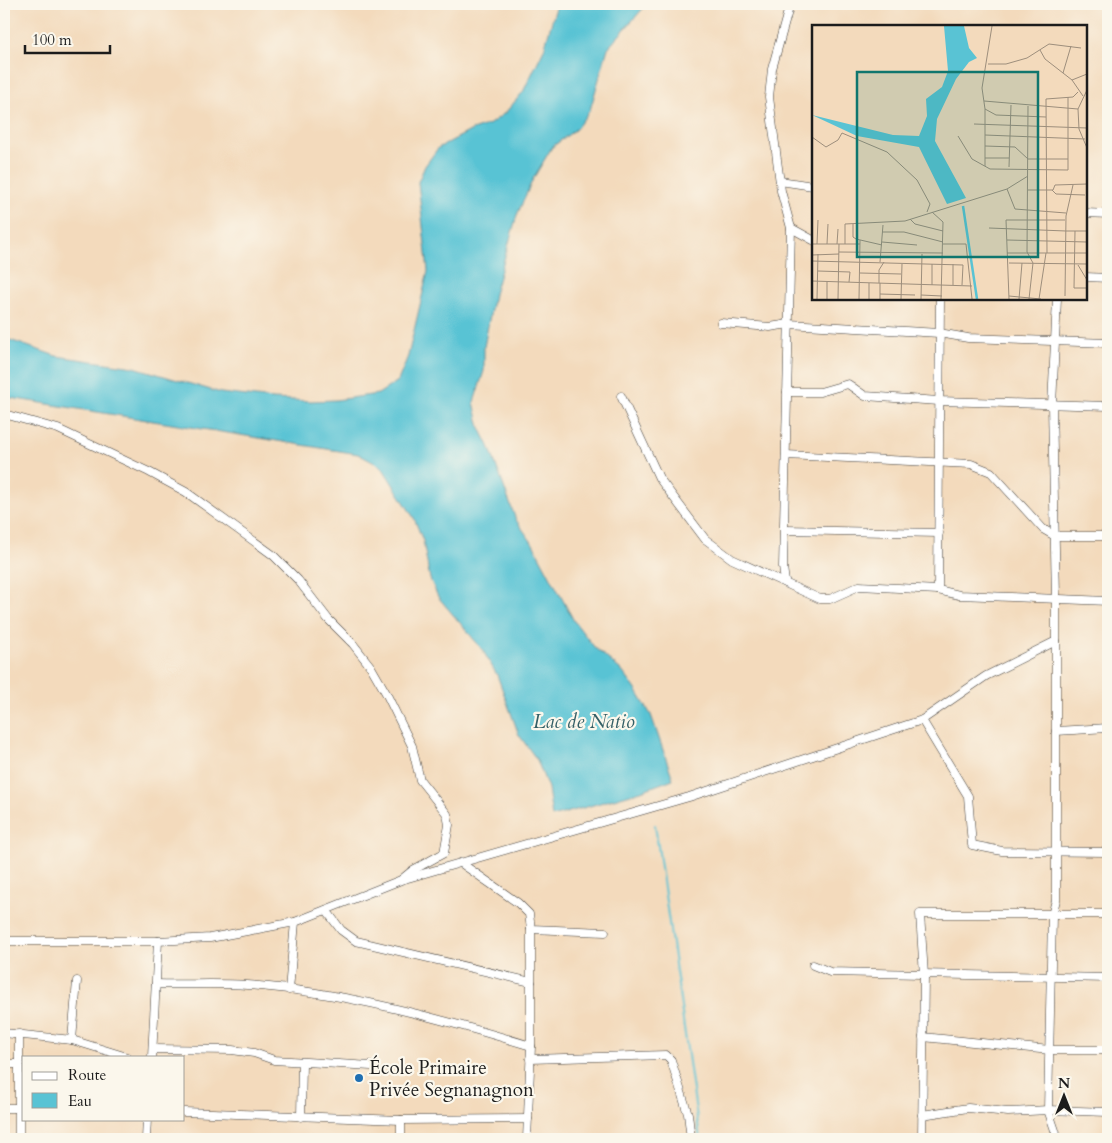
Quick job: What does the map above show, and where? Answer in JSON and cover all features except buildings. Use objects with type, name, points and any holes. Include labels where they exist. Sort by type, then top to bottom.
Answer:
[{"type":"street","points":[[785,582],[783,567],[791,228],[780,181],[768,97],[772,69],[790,4]]},
{"type":"street","points":[[780,181],[812,186]]},
{"type":"street","points":[[1087,213],[1108,214]]},
{"type":"street","points":[[791,228],[812,239]]},
{"type":"street","points":[[1087,278],[1108,278]]},
{"type":"street","points":[[938,590],[940,300]]},
{"type":"street","points":[[1057,300],[1052,405],[1056,597],[1056,900],[1052,915],[1048,1110],[1058,1139]]},
{"type":"street","points":[[722,323],[770,327],[789,324],[939,333],[968,338],[1108,343]]},
{"type":"street","points":[[787,392],[820,392],[848,384],[865,396],[939,401],[1108,406]]},
{"type":"street","points":[[621,396],[659,478],[706,539],[732,559],[820,599],[830,599],[859,586],[938,590],[959,595],[1056,597],[1108,601]]},
{"type":"street","points":[[4,414],[58,429],[186,492],[273,555],[298,580],[328,619],[371,667],[412,746],[420,780],[447,814],[450,825],[444,853],[413,870],[401,880]]},
{"type":"street","points":[[786,455],[970,464],[991,472],[1043,529],[1055,536],[1108,536]]},
{"type":"street","points":[[785,530],[939,533]]},
{"type":"street","points":[[4,941],[158,941],[210,938],[295,922],[401,880],[689,797],[922,720],[986,676],[1056,641]]},
{"type":"street","points":[[922,720],[968,796],[972,845],[1002,850],[1108,852]]},
{"type":"street","points":[[1056,731],[1108,728]]},
{"type":"street","points":[[460,863],[518,903],[529,914],[531,929],[531,1046],[527,1139]]},
{"type":"street","points":[[326,910],[341,930],[356,941],[531,982]]},
{"type":"street","points":[[922,1139],[924,975],[920,914],[1108,914]]},
{"type":"street","points":[[289,990],[295,922]]},
{"type":"street","points":[[531,929],[605,932]]},
{"type":"street","points":[[158,941],[153,1053],[232,1050],[254,1053],[274,1060],[371,1066]]},
{"type":"street","points":[[813,965],[830,972],[1108,978]]},
{"type":"street","points":[[72,1040],[77,981]]},
{"type":"street","points":[[156,984],[246,985],[289,990],[442,1018],[531,1046]]},
{"type":"street","points":[[4,1033],[72,1040],[124,1056]]},
{"type":"street","points":[[19,1034],[21,1108],[19,1139]]},
{"type":"street","points":[[923,1037],[1050,1050],[1108,1050]]},
{"type":"street","points":[[530,1058],[666,1055],[671,1060],[688,1114],[691,1139]]},
{"type":"street","points":[[301,1117],[302,1063]]},
{"type":"street","points":[[4,1064],[20,1064]]},
{"type":"street","points":[[4,1108],[21,1108]]},
{"type":"street","points":[[922,1115],[968,1108],[1008,1112],[1048,1110],[1108,1112]]},
{"type":"street","points":[[185,1112],[401,1120],[528,1119]]},
{"type":"street","points":[[146,1139],[147,1120]]},
{"type":"street","points":[[401,1120],[401,1139]]},
{"type":"water","name":"Lac de Natio","points":[[557,4],[647,4],[608,48],[590,110],[576,129],[552,147],[533,179],[517,215],[494,294],[484,347],[484,371],[474,402],[480,428],[489,446],[516,520],[533,544],[574,621],[595,648],[621,670],[635,688],[651,715],[673,779],[641,791],[552,817],[548,788],[537,760],[519,735],[497,675],[482,649],[438,597],[430,579],[423,541],[414,518],[382,467],[358,454],[4,397],[4,338],[56,356],[134,367],[221,393],[311,401],[336,400],[378,394],[398,381],[408,356],[428,271],[418,182],[425,166],[438,148],[472,130],[490,124],[506,112],[523,92],[544,49]]},
{"type":"waterway","points":[[655,825],[700,1139]]},
{"type":"place","name":"École Primaire Privée Segnanagnon","points":[[359,1078]]}]
